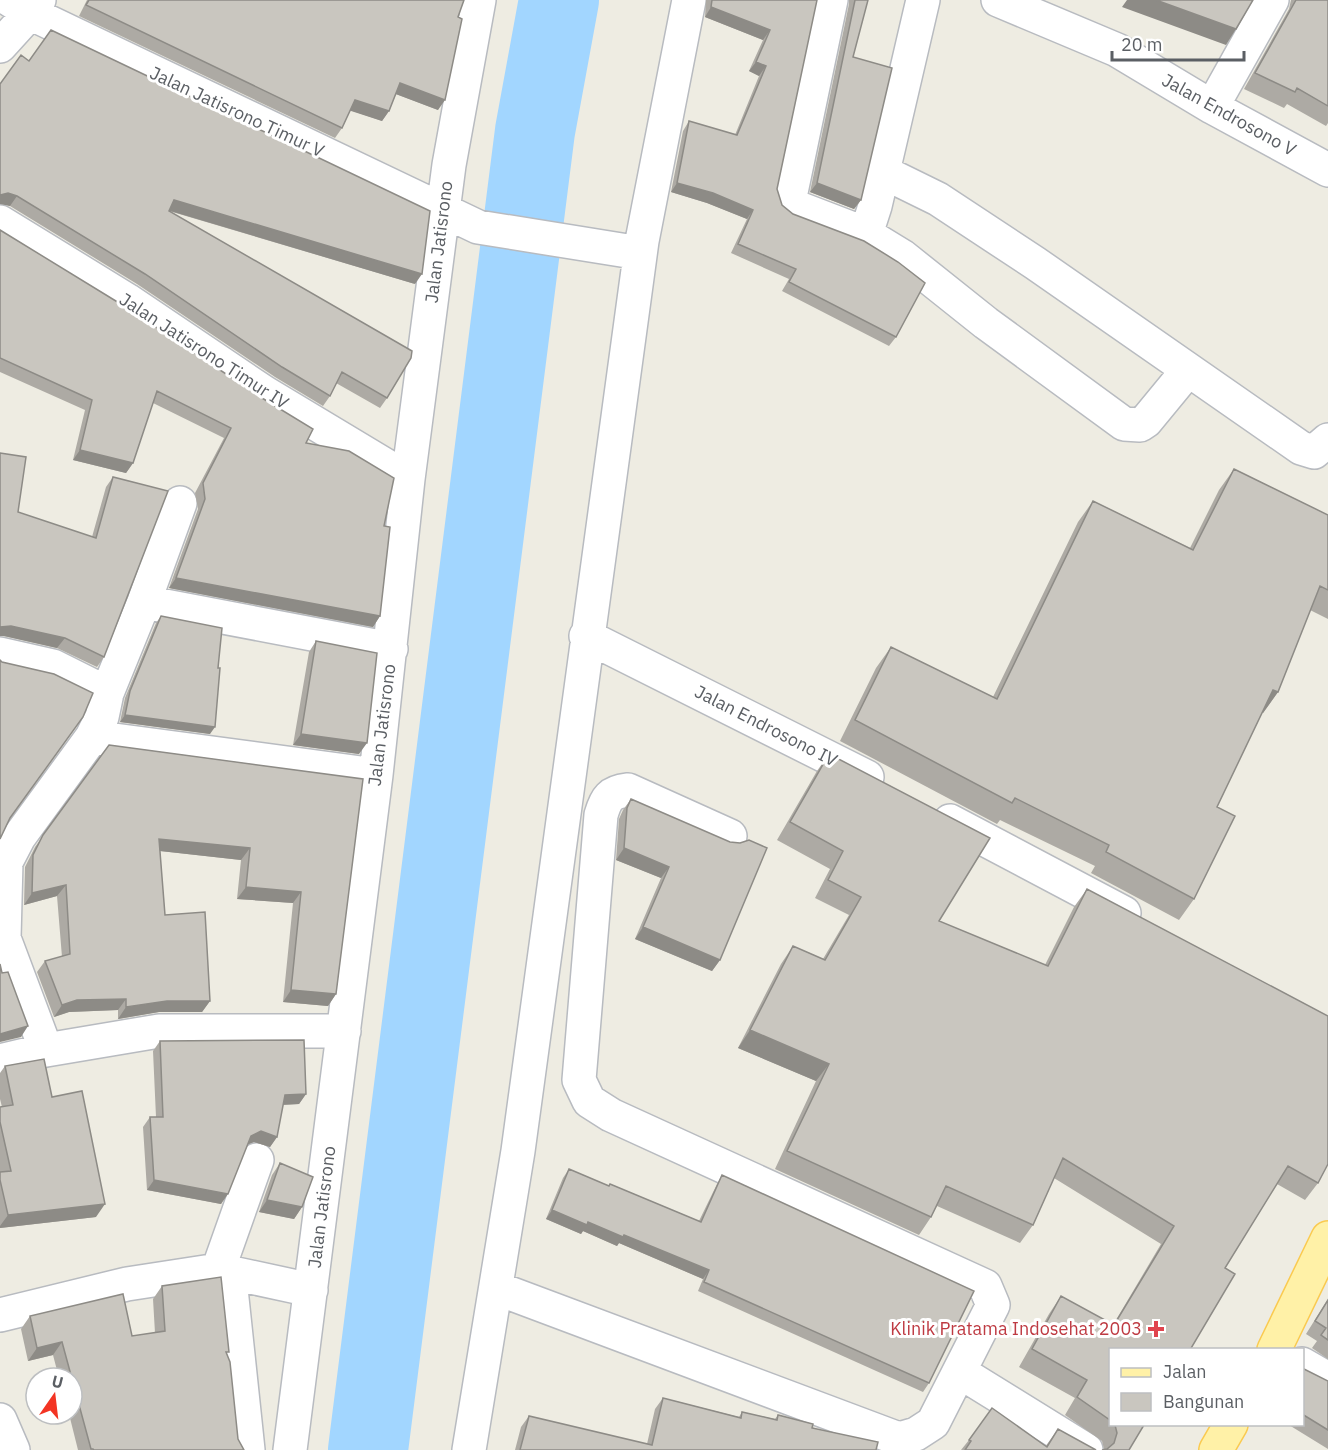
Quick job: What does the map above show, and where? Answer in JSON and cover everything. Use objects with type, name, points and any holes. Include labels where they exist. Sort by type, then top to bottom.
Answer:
[{"type":"main road","points":[[1285,1348],[1328,1238]]},
{"type":"main road","points":[[1216,1450],[1229,1426]]},
{"type":"street","name":"Jalan Jatisrono","points":[[290,1450],[376,775],[408,479],[449,165],[479,0]]},
{"type":"street","points":[[469,1450],[518,1152],[586,636],[640,253],[689,0]]},
{"type":"street","points":[[831,0],[789,202],[798,209],[866,234],[902,256],[986,323],[1124,424],[1140,425],[1146,421],[1188,370]]},
{"type":"street","points":[[866,234],[883,172],[923,0]]},
{"type":"street","name":"Jalan Endrosono V","points":[[998,0],[1117,50],[1212,107],[1328,170]]},
{"type":"street","points":[[1212,107],[1272,0]]},
{"type":"street","name":"Jalan Jatisrono Timur V","points":[[26,4],[478,227],[640,253]]},
{"type":"street","points":[[0,46],[26,4]]},
{"type":"street","points":[[883,172],[948,205],[1301,448],[1314,452],[1328,440]]},
{"type":"street","name":"Jalan Jatisrono Timur IV","points":[[0,222],[127,300],[266,393],[408,479]]},
{"type":"street","points":[[46,1050],[4,938],[6,862],[19,837],[92,738],[102,717],[107,693],[144,602],[180,503]]},
{"type":"street","points":[[144,602],[391,649]]},
{"type":"street","name":"Jalan Endrosono IV","points":[[586,636],[888,789]]},
{"type":"street","points":[[0,654],[53,666],[107,693]]},
{"type":"street","points":[[92,738],[376,775]]},
{"type":"street","points":[[496,1288],[899,1438],[916,1434],[933,1423],[960,1372],[993,1305],[985,1286],[611,1114],[589,1101],[579,1080],[601,815],[606,799],[615,791],[628,790],[730,836]]},
{"type":"street","points":[[920,805],[1149,926]]},
{"type":"street","points":[[0,1061],[46,1050],[159,1031],[344,1031]]},
{"type":"street","points":[[248,1450],[224,1270],[257,1160]]},
{"type":"street","points":[[0,1315],[127,1284],[224,1270],[311,1290]]},
{"type":"street","points":[[1304,1365],[1328,1379]]},
{"type":"street","points":[[960,1372],[1086,1450]]},
{"type":"street","points":[[0,1420],[13,1450]]},
{"type":"building","points":[[89,0],[464,0],[458,17],[462,19],[445,100],[400,83],[389,111],[355,100],[342,128],[86,5]]},
{"type":"building","points":[[712,0],[817,0],[777,189],[782,205],[793,214],[864,241],[898,262],[925,283],[896,337],[789,282],[796,269],[738,244],[753,210],[713,193],[677,183],[689,121],[737,135],[766,66],[756,62],[770,30],[711,7]]},
{"type":"building","points":[[855,0],[868,0],[853,57],[892,68],[861,200],[817,183]]},
{"type":"building","points":[[1156,0],[1253,0],[1236,29]]},
{"type":"building","points":[[1296,0],[1328,0],[1328,106],[1297,88],[1295,92],[1255,73]]},
{"type":"building","points":[[51,30],[430,211],[422,274],[174,200],[169,211],[412,351],[411,358],[387,398],[342,372],[330,396],[282,367],[145,274],[17,196],[8,193],[0,195],[0,84],[21,55],[29,61]]},
{"type":"building","points":[[0,230],[124,306],[262,398],[313,429],[306,443],[349,451],[394,478],[384,526],[390,527],[380,616],[176,578],[205,499],[203,483],[231,428],[157,391],[133,463],[80,450],[92,400],[0,358]]},
{"type":"building","points":[[0,453],[26,457],[18,512],[96,538],[113,477],[168,491],[104,657],[65,638],[11,626],[0,627]]},
{"type":"building","points":[[1234,469],[1328,515],[1328,590],[1320,586],[1278,692],[1273,690],[1217,807],[1235,816],[1194,899],[1106,852],[1109,845],[1015,798],[1012,803],[855,720],[891,647],[997,699],[1093,501],[1193,550]]},
{"type":"building","points":[[161,616],[222,628],[215,727],[125,715],[130,691]]},
{"type":"building","points":[[316,641],[377,653],[367,743],[301,734]]},
{"type":"building","points":[[0,660],[54,674],[93,693],[83,717],[10,818],[0,839]]},
{"type":"building","points":[[109,745],[363,779],[336,994],[291,990],[301,892],[246,887],[250,848],[159,839],[165,915],[205,912],[210,1001],[167,1001],[126,1007],[126,999],[77,1000],[62,1005],[45,961],[70,954],[66,885],[32,893],[33,855],[43,835]]},
{"type":"building","points":[[829,754],[990,838],[939,921],[1048,966],[1087,889],[1328,1016],[1328,1164],[1318,1183],[1288,1166],[1225,1268],[1235,1274],[1191,1348],[1109,1348],[1109,1419],[1077,1397],[1087,1380],[1032,1349],[1061,1296],[1114,1325],[1174,1226],[1063,1158],[1033,1225],[946,1186],[931,1217],[787,1151],[829,1064],[750,1030],[793,946],[825,960],[861,897],[828,880],[843,851],[790,822]]},
{"type":"building","points":[[631,799],[730,842],[740,843],[749,840],[767,848],[720,960],[643,927],[669,867],[624,848],[627,808]]},
{"type":"building","points":[[0,964],[2,973],[8,972],[28,1026],[0,1034]]},
{"type":"building","points":[[304,1040],[306,1094],[285,1095],[277,1137],[261,1131],[251,1136],[228,1194],[154,1180],[150,1117],[163,1117],[160,1041]]},
{"type":"building","points":[[44,1059],[52,1097],[82,1091],[105,1204],[8,1215],[0,1180],[0,1172],[11,1171],[0,1122],[0,1107],[13,1105],[5,1066]]},
{"type":"building","points":[[280,1163],[313,1177],[302,1207],[267,1200]]},
{"type":"building","points":[[569,1169],[701,1222],[722,1175],[974,1291],[929,1383],[704,1282],[709,1270],[624,1235],[623,1237],[588,1222],[587,1225],[552,1210]]},
{"type":"building","points":[[221,1277],[229,1352],[226,1352],[230,1362],[238,1439],[244,1450],[91,1449],[84,1423],[84,1366],[69,1366],[62,1342],[37,1348],[30,1316],[123,1294],[132,1336],[165,1331],[162,1286]]},
{"type":"building","points":[[1328,1300],[1328,1340],[1321,1335],[1326,1328],[1315,1321]]},
{"type":"building","points":[[1304,1369],[1328,1381],[1328,1430],[1304,1415]]},
{"type":"building","points":[[663,1398],[741,1418],[742,1412],[777,1420],[778,1415],[813,1424],[812,1428],[878,1442],[876,1450],[520,1450],[529,1416],[652,1445]]},
{"type":"building","points":[[992,1408],[1047,1447],[1058,1429],[1096,1450],[965,1450],[971,1441],[969,1440]]},
{"type":"building","points":[[1115,1426],[1143,1426],[1129,1450],[1102,1450],[1114,1443],[1117,1433]]},
{"type":"waterway","points":[[368,1450],[535,131],[559,0]]},
{"type":"place","name":"Klinik Pratama Indosehat 2003","points":[[1156,1329]]}]
